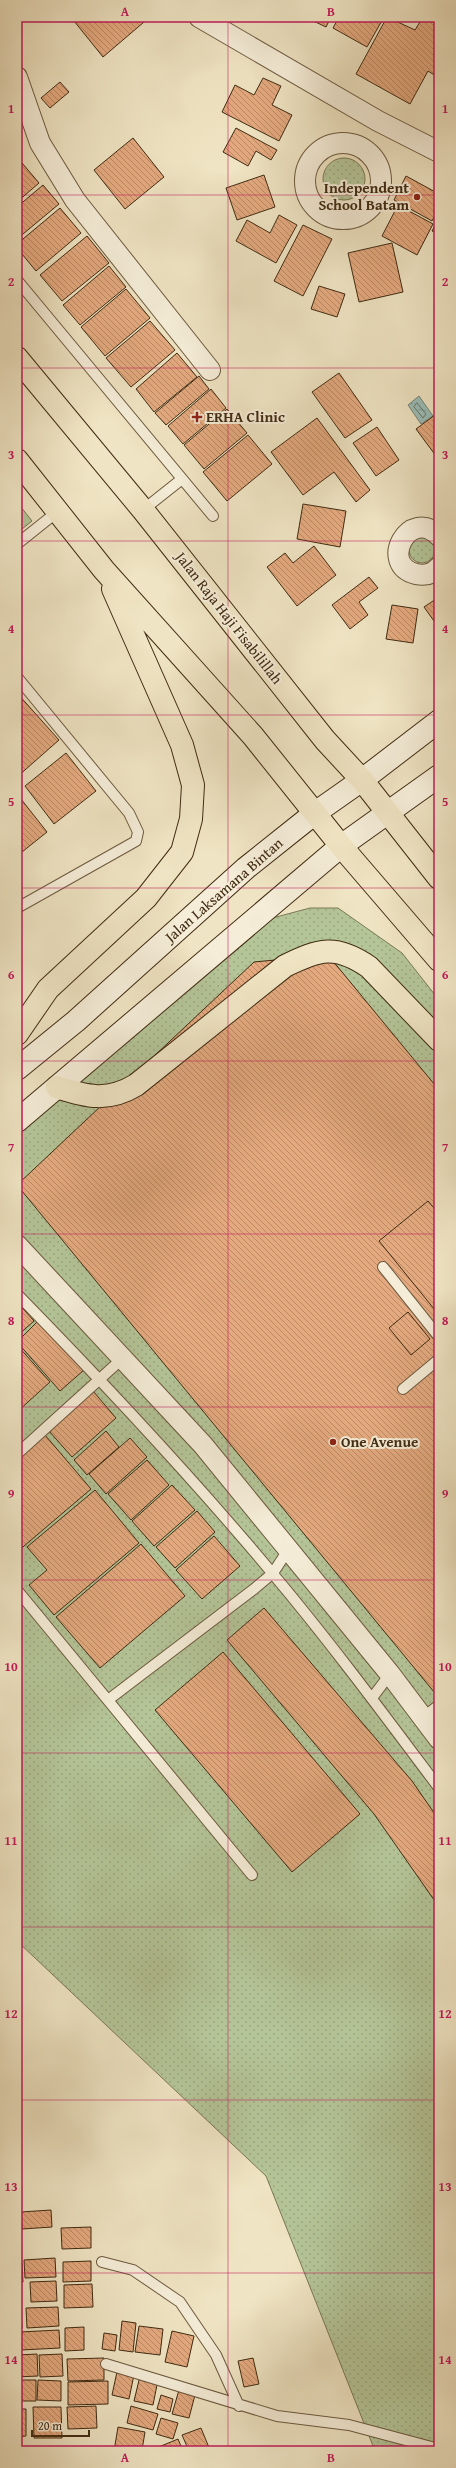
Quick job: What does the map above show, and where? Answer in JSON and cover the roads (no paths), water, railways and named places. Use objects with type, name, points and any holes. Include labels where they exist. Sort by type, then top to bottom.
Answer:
[{"type":"main road","name":"Jalan Raja Haji Fisabilillah","points":[[17,358],[143,510],[325,740],[362,780],[439,878]]},
{"type":"main road","points":[[17,460],[104,570],[253,736],[341,846],[439,960]]},
{"type":"main road","points":[[17,1034],[48,989],[146,898],[182,852],[191,819],[193,785],[182,746],[104,570]]},
{"type":"main road","name":"Jalan Laksamana Bintan","points":[[17,1069],[76,1021],[246,868],[315,813],[362,780],[439,722]]},
{"type":"main road","points":[[17,1121],[341,846],[388,814],[439,776]]},
{"type":"main road","points":[[57,1087],[86,1096],[122,1093],[136,1085],[285,966],[309,954],[326,950],[356,958],[369,967],[439,1040]]},
{"type":"street","points":[[199,17],[378,121],[439,152]]},
{"type":"street","points":[[17,77],[40,143],[76,200],[210,370]]},
{"type":"street","points":[[361,147],[378,121]]},
{"type":"street","points":[[439,536],[429,529],[413,529],[401,540],[399,548],[401,563],[414,574],[428,574],[439,567]]},
{"type":"street","points":[[18,1249],[203,1444],[390,1674],[432,1711],[439,1739]]},
{"type":"lane","points":[[17,280],[213,516]]},
{"type":"lane","points":[[143,510],[182,479]]},
{"type":"lane","points":[[17,544],[58,512]]},
{"type":"lane","points":[[17,677],[119,801],[136,824],[138,832],[136,841],[17,908]]},
{"type":"lane","points":[[383,1267],[439,1337]]},
{"type":"lane","points":[[17,1294],[100,1379],[273,1573],[372,1698],[439,1788]]},
{"type":"lane","points":[[17,1454],[123,1358]]},
{"type":"lane","points":[[403,1390],[439,1359]]},
{"type":"lane","points":[[108,1700],[273,1573],[288,1550]]},
{"type":"lane","points":[[17,1590],[252,1876]]},
{"type":"lane","points":[[372,1698],[390,1674]]},
{"type":"lane","points":[[102,2262],[133,2270],[180,2302],[216,2355],[239,2406]]},
{"type":"lane","points":[[106,2364],[239,2406],[277,2416],[349,2426],[439,2449]]},
{"type":"water","points":[[419,396],[433,416],[421,424],[408,405]]},
{"type":"place","name":"Independent School Batam","points":[[417,197]]},
{"type":"place","name":"ERHA Clinic","points":[[197,417]]},
{"type":"place","name":"One Avenue","points":[[333,1442]]}]
